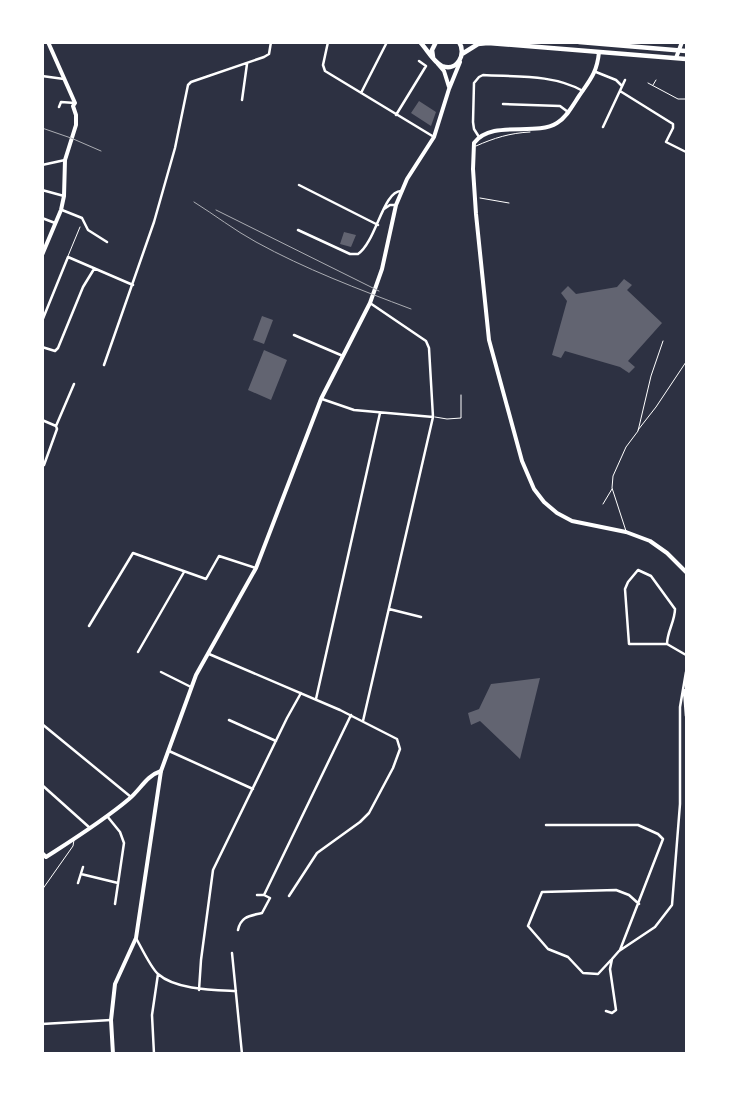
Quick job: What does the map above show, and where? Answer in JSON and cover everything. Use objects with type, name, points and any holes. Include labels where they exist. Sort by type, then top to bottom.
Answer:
[{"type":"main road","points":[[420,42],[438,64],[450,67],[460,60],[462,54],[459,42]]},
{"type":"main road","points":[[434,58],[432,50],[436,42]]},
{"type":"main road","points":[[579,42],[686,51]]},
{"type":"main road","points":[[462,54],[483,43],[547,45],[599,52],[686,59]]},
{"type":"street","points":[[42,255],[61,210],[64,196],[65,160],[76,125],[74,103],[48,42]]},
{"type":"street","points":[[104,366],[133,286],[170,168],[188,85],[191,82],[247,64],[269,54],[271,42]]},
{"type":"street","points":[[328,42],[323,65],[325,71],[434,137]]},
{"type":"street","points":[[360,93],[388,42]]},
{"type":"street","points":[[676,58],[682,42]]},
{"type":"street","points":[[599,52],[596,72],[559,122],[552,125],[501,130],[479,137],[474,143],[475,197],[489,340],[528,476],[539,496],[557,513],[572,521],[626,532],[650,541],[667,553],[686,572]]},
{"type":"street","points":[[113,1054],[111,1020],[115,984],[136,938],[161,771],[191,687],[256,568],[321,399],[378,282],[396,205],[413,168],[434,137],[460,60]]},
{"type":"street","points":[[396,115],[426,66],[419,61]]},
{"type":"street","points":[[242,100],[247,64]]},
{"type":"street","points":[[438,64],[447,79],[449,89]]},
{"type":"street","points":[[596,72],[616,80],[622,86]]},
{"type":"street","points":[[42,76],[64,79]]},
{"type":"street","points":[[479,137],[474,129],[473,122],[474,83],[478,76],[541,78],[583,91]]},
{"type":"street","points":[[603,127],[625,80]]},
{"type":"street","points":[[620,91],[672,124],[673,128],[666,142],[686,152]]},
{"type":"street","points":[[59,107],[61,102],[74,103]]},
{"type":"street","points":[[503,104],[560,106],[568,112]]},
{"type":"street","points":[[42,165],[65,160]]},
{"type":"street","points":[[300,185],[378,225]]},
{"type":"street","points":[[42,190],[64,196]]},
{"type":"street","points":[[298,230],[354,255],[358,254],[365,248],[392,194],[402,190]]},
{"type":"street","points":[[384,209],[390,204],[396,205]]},
{"type":"street","points":[[61,210],[82,218],[88,230],[107,242]]},
{"type":"street","points":[[42,218],[56,223]]},
{"type":"street","points":[[42,321],[68,257],[133,286]]},
{"type":"street","points":[[42,347],[52,351],[58,348],[83,287],[94,270]]},
{"type":"street","points":[[363,721],[433,416],[429,348],[426,341],[370,301]]},
{"type":"street","points":[[294,335],[343,356]]},
{"type":"street","points":[[44,464],[57,429],[56,426],[74,384]]},
{"type":"street","points":[[321,399],[354,410],[433,416]]},
{"type":"street","points":[[315,699],[380,413]]},
{"type":"street","points":[[42,420],[56,426]]},
{"type":"street","points":[[89,626],[133,552],[206,580],[219,556],[256,568]]},
{"type":"street","points":[[667,644],[667,637],[675,616],[675,609],[651,576],[638,570],[625,589],[629,644],[667,644],[686,655]]},
{"type":"street","points":[[138,652],[184,572]]},
{"type":"street","points":[[389,609],[421,617]]},
{"type":"street","points":[[208,653],[351,715],[397,739],[400,749],[396,761],[369,813],[360,822],[317,853],[289,896]]},
{"type":"street","points":[[161,672],[191,687]]},
{"type":"street","points":[[639,904],[629,895],[616,890],[542,892],[528,926],[548,949],[568,957],[583,973],[598,974],[619,951],[655,927],[672,905],[680,804],[680,707],[686,672]]},
{"type":"street","points":[[684,686],[686,716]]},
{"type":"street","points":[[199,990],[213,870],[301,693]]},
{"type":"street","points":[[264,895],[351,715]]},
{"type":"street","points":[[229,720],[276,741]]},
{"type":"street","points":[[42,724],[131,797]]},
{"type":"street","points":[[169,751],[253,788]]},
{"type":"street","points":[[44,857],[107,816],[131,797],[148,777],[161,771]]},
{"type":"street","points":[[42,785],[90,828]]},
{"type":"street","points":[[107,816],[120,832],[124,843],[115,904]]},
{"type":"street","points":[[546,825],[638,825],[658,834],[663,839],[619,951]]},
{"type":"street","points":[[78,883],[83,868]]},
{"type":"street","points":[[81,874],[118,883]]},
{"type":"street","points":[[238,930],[239,923],[243,918],[262,913],[270,898],[264,895],[257,895]]},
{"type":"street","points":[[136,938],[158,974],[177,984],[199,990],[236,991]]},
{"type":"street","points":[[232,953],[242,1054]]},
{"type":"street","points":[[606,1011],[612,1013],[616,1010],[610,969],[612,959]]},
{"type":"street","points":[[154,1054],[152,1015],[158,974]]},
{"type":"street","points":[[42,1024],[111,1020]]},
{"type":"lane","points":[[653,86],[656,80]]},
{"type":"lane","points":[[648,83],[678,99],[686,100]]},
{"type":"lane","points":[[473,147],[493,138],[530,132]]},
{"type":"lane","points":[[68,257],[80,227]]},
{"type":"lane","points":[[638,431],[651,376],[663,341]]},
{"type":"lane","points":[[626,532],[612,488],[613,476],[626,448],[686,362]]},
{"type":"lane","points":[[433,416],[447,419],[461,418],[461,395]]},
{"type":"lane","points":[[603,504],[612,488]]},
{"type":"lane","points":[[42,890],[73,846],[74,839]]},
{"type":"path","points":[[475,197],[510,203]]},
{"type":"building","points":[[419,101],[436,112],[431,126],[411,113]]},
{"type":"building","points":[[344,232],[356,235],[351,247],[340,244]]},
{"type":"building","points":[[624,279],[632,285],[627,290],[662,323],[628,361],[635,367],[629,373],[620,367],[565,351],[561,358],[552,355],[567,301],[561,293],[568,286],[576,294],[617,287]]},
{"type":"building","points":[[262,316],[273,320],[264,344],[253,340]]},
{"type":"building","points":[[264,350],[287,360],[271,400],[248,390]]},
{"type":"building","points":[[540,678],[520,759],[480,721],[471,725],[468,713],[479,709],[491,684]]},
{"type":"railway","points":[[42,128],[101,151]]},
{"type":"railway","points":[[194,202],[240,233],[293,261],[411,309]]},
{"type":"railway","points":[[216,210],[379,291]]}]
